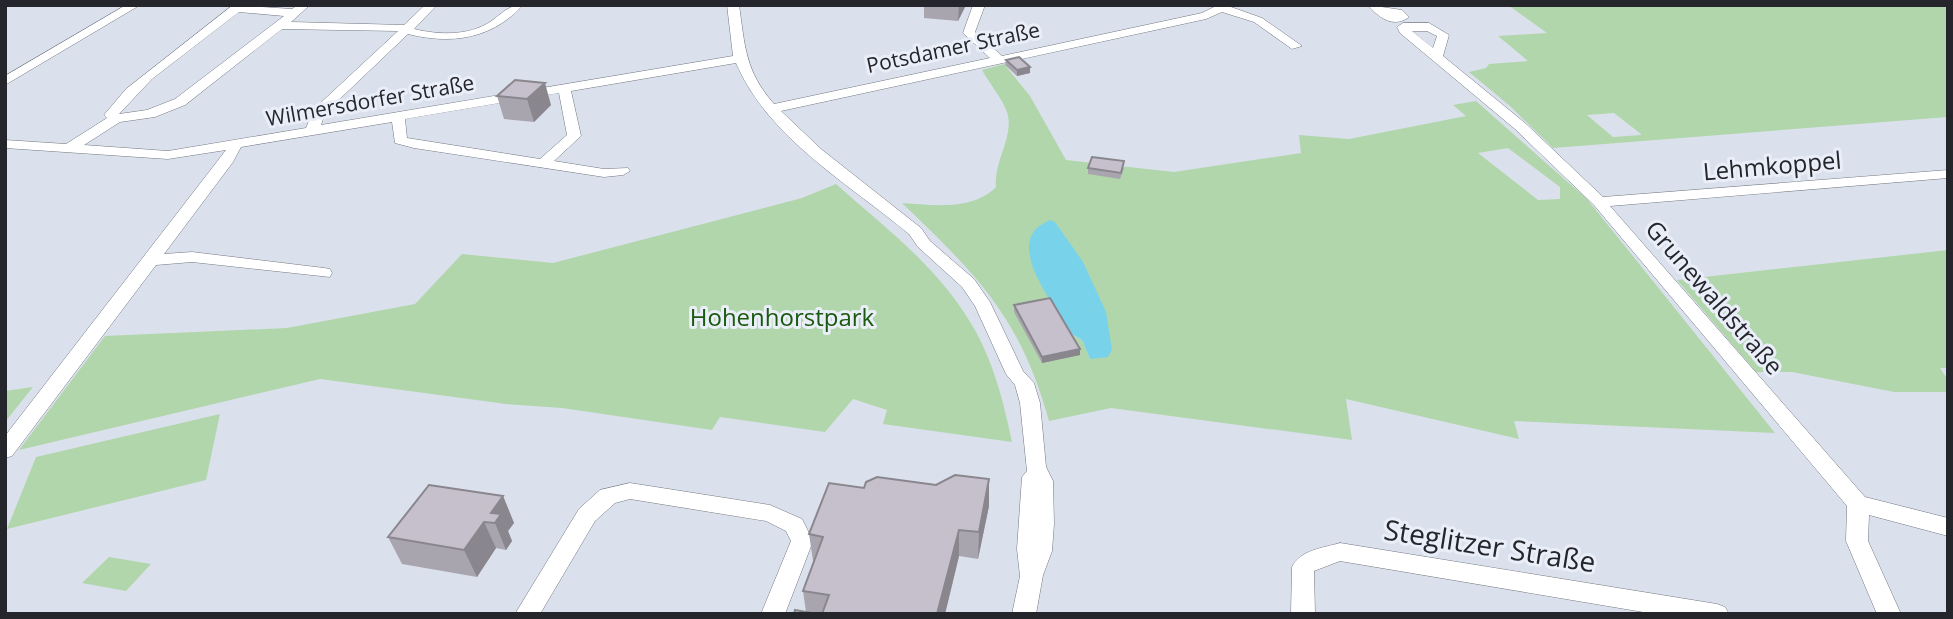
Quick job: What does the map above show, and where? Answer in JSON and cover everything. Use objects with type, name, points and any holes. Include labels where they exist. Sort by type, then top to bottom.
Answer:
[{"type":"street","points":[[5,80],[135,5]]},
{"type":"street","points":[[312,131],[319,112],[432,5]]},
{"type":"street","points":[[281,25],[399,27],[453,35],[478,32],[490,27],[517,5]]},
{"type":"street","points":[[733,5],[740,59],[752,84],[771,109],[867,193],[876,207],[924,244],[954,273],[976,308],[989,320],[1015,374],[1013,385],[1021,415],[1032,436],[1036,467],[1042,481],[1041,551],[1032,575],[1024,614]]},
{"type":"street","points":[[979,5],[969,33],[998,59]]},
{"type":"street","points":[[116,118],[111,115],[112,109],[190,43],[239,7],[300,9]]},
{"type":"street","name":"Potsdamer Straße","points":[[771,109],[1206,16],[1226,7],[1258,20],[1296,46]]},
{"type":"street","points":[[71,147],[116,118],[158,112],[180,102],[300,9]]},
{"type":"street","name":"Grunewaldstraße","points":[[1437,56],[1443,38],[1438,31],[1429,27],[1403,26],[1404,30],[1539,143],[1599,202],[1858,504]]},
{"type":"street","name":"Wilmersdorfer Straße","points":[[5,144],[167,155],[740,59]]},
{"type":"street","points":[[564,88],[579,154]]},
{"type":"street","points":[[398,116],[400,139],[414,144],[544,164],[579,154],[623,171]]},
{"type":"street","points":[[5,452],[153,260],[228,159],[235,145]]},
{"type":"street","points":[[544,164],[579,154]]},
{"type":"street","name":"Lehmkoppel","points":[[1599,202],[1948,174]]},
{"type":"street","points":[[153,260],[191,257],[324,273]]},
{"type":"street","points":[[527,614],[587,515],[608,496],[630,491],[770,513],[794,525],[802,541],[773,614]]},
{"type":"street","points":[[1889,614],[1857,541],[1858,504],[1948,527]]},
{"type":"street","name":"Steglitzer Straße","points":[[1303,614],[1303,568],[1312,560],[1339,552],[1717,614]]},
{"type":"green space","points":[[1508,5],[1948,5],[1948,117],[1553,148],[1510,106],[1469,72],[1486,68],[1489,64],[1528,61],[1498,36],[1547,33]],"holes":[[[1614,113],[1641,134],[1613,137],[1587,115]]]},
{"type":"green space","points":[[1004,64],[1030,96],[1066,160],[1174,172],[1301,153],[1299,135],[1349,139],[1466,116],[1453,105],[1476,101],[1587,199],[1775,433],[1514,421],[1519,439],[1346,399],[1352,440],[1111,408],[1049,421],[1024,353],[993,300],[953,253],[902,203],[964,203],[986,195],[996,187],[1009,121],[1005,107],[982,70]],"holes":[[[1508,148],[1560,187],[1560,199],[1538,200],[1478,153]],[[1055,222],[1062,234],[1090,359],[1082,340],[1072,335],[1055,306]]]},
{"type":"green space","name":"Hohenhorstpark","points":[[836,184],[923,262],[967,317],[990,362],[1012,442],[883,424],[887,410],[853,399],[825,432],[720,417],[712,430],[562,408],[506,404],[320,379],[19,450],[105,336],[287,328],[415,304],[462,254],[553,263],[802,198]]},
{"type":"green space","points":[[1948,250],[1948,368],[1940,368],[1948,380],[1948,392],[1894,392],[1792,372],[1756,372],[1677,280]]},
{"type":"green space","points":[[33,387],[5,422],[5,391]]},
{"type":"green space","points":[[220,414],[206,480],[7,529],[36,457]]},
{"type":"green space","points":[[109,557],[151,564],[126,591],[82,583]]},
{"type":"water","points":[[1049,220],[1055,222],[1083,262],[1106,312],[1112,350],[1108,357],[1090,359],[1082,340],[1073,335],[1033,268],[1030,241],[1036,229]]},
{"type":"building","points":[[1019,57],[1030,67],[1017,70],[1006,60]]},
{"type":"building","points":[[515,80],[545,83],[527,99],[497,96]]},
{"type":"building","points":[[1092,157],[1124,161],[1121,173],[1088,168]]},
{"type":"building","points":[[1050,298],[1080,349],[1042,357],[1014,305]]},
{"type":"building","points":[[955,475],[989,479],[979,532],[959,530],[937,614],[822,614],[829,595],[803,591],[823,537],[809,534],[829,483],[864,488],[866,482],[877,477],[936,485]]},
{"type":"building","points":[[429,485],[503,496],[491,513],[501,514],[495,523],[484,522],[464,550],[388,537]]},
{"type":"building","points":[[795,610],[817,614],[794,614]]},
{"type":"waterway","points":[[1941,5],[1948,6]]}]
